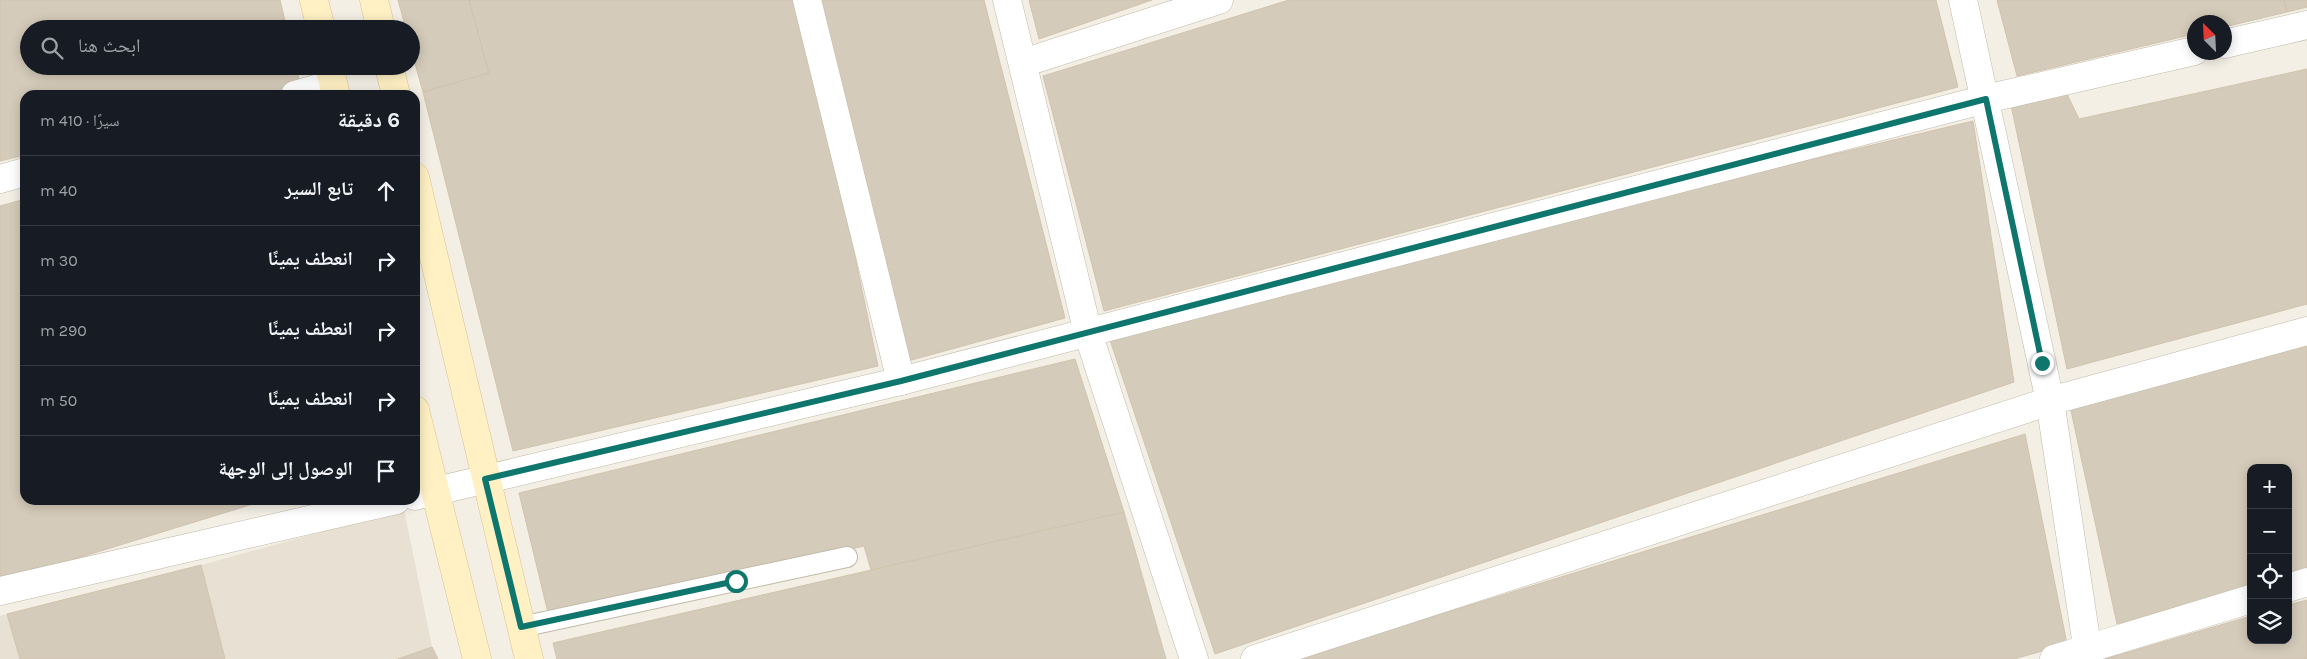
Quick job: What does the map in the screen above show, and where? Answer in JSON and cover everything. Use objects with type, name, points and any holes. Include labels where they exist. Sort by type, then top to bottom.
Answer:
[{"type":"main road","points":[[314,0],[318,20]]},
{"type":"main road","points":[[374,0],[379,20]]},
{"type":"main road","points":[[391,75],[395,90]]},
{"type":"main road","points":[[420,199],[529,659]]},
{"type":"main road","points":[[420,452],[425,493],[478,659]]},
{"type":"street","points":[[807,0],[901,381]]},
{"type":"street","points":[[1007,0],[1088,333],[1194,659]]},
{"type":"street","points":[[1023,63],[1219,0]]},
{"type":"street","points":[[1963,0],[2050,401],[2088,653]]},
{"type":"street","points":[[2232,42],[2307,25]]},
{"type":"street","points":[[425,493],[901,381],[1986,99],[2187,53]]},
{"type":"street","points":[[309,90],[332,82]]},
{"type":"street","points":[[0,179],[20,173]]},
{"type":"street","points":[[1255,659],[2050,401],[2307,331]]},
{"type":"street","points":[[0,591],[374,505]]},
{"type":"street","points":[[2292,587],[2307,582]]},
{"type":"street","points":[[2054,659],[2088,653],[2247,600]]},
{"type":"lane","points":[[521,627],[847,557]]},
{"type":"shaded area","points":[[404,509],[432,647],[398,659],[225,659],[201,565]]},
{"type":"shaded area","points":[[7,614],[20,659],[0,659],[0,616]]},
{"type":"building","points":[[0,0],[280,0],[285,20],[20,20],[20,75],[298,75],[300,85],[280,90],[20,90],[20,156],[0,161]]},
{"type":"building","points":[[398,0],[469,0],[489,73],[423,92],[418,75],[420,75],[420,20],[404,20]]},
{"type":"building","points":[[469,0],[801,0],[878,366],[513,451],[423,92],[489,73]]},
{"type":"building","points":[[816,0],[984,0],[1065,318],[897,364]]},
{"type":"building","points":[[1029,0],[1152,0],[1039,39]]},
{"type":"building","points":[[1289,0],[1936,0],[1958,87],[1104,311],[1043,76]]},
{"type":"building","points":[[1997,0],[2284,0],[2287,12],[2232,25],[2232,15],[2187,15],[2187,36],[2017,76]]},
{"type":"building","points":[[2284,0],[2307,0],[2307,7],[2287,12]]},
{"type":"building","points":[[2307,69],[2307,304],[2067,369],[2011,105],[2065,90],[2079,119]]},
{"type":"building","points":[[1973,121],[2014,382],[1215,654],[1106,328]]},
{"type":"building","points":[[20,200],[20,505],[250,505],[0,582],[0,206]]},
{"type":"building","points":[[2307,342],[2307,568],[2292,573],[2292,464],[2247,464],[2247,586],[2117,624],[2070,406]]},
{"type":"building","points":[[1075,359],[1124,512],[871,570],[864,546],[550,621],[519,493]]},
{"type":"building","points":[[2025,434],[2067,644],[2014,659],[1295,659]]},
{"type":"building","points":[[1124,512],[1166,659],[557,659],[553,643]]},
{"type":"building","points":[[201,565],[225,659],[20,659],[7,614]]},
{"type":"building","points":[[2307,600],[2307,659],[2105,659],[2247,617],[2247,644],[2292,644],[2292,604]]},
{"type":"building","points":[[432,647],[438,659],[398,659]]},
{"type":"route","points":[[736,581],[521,627],[485,479],[901,381],[1986,99],[2042,363]]}]
